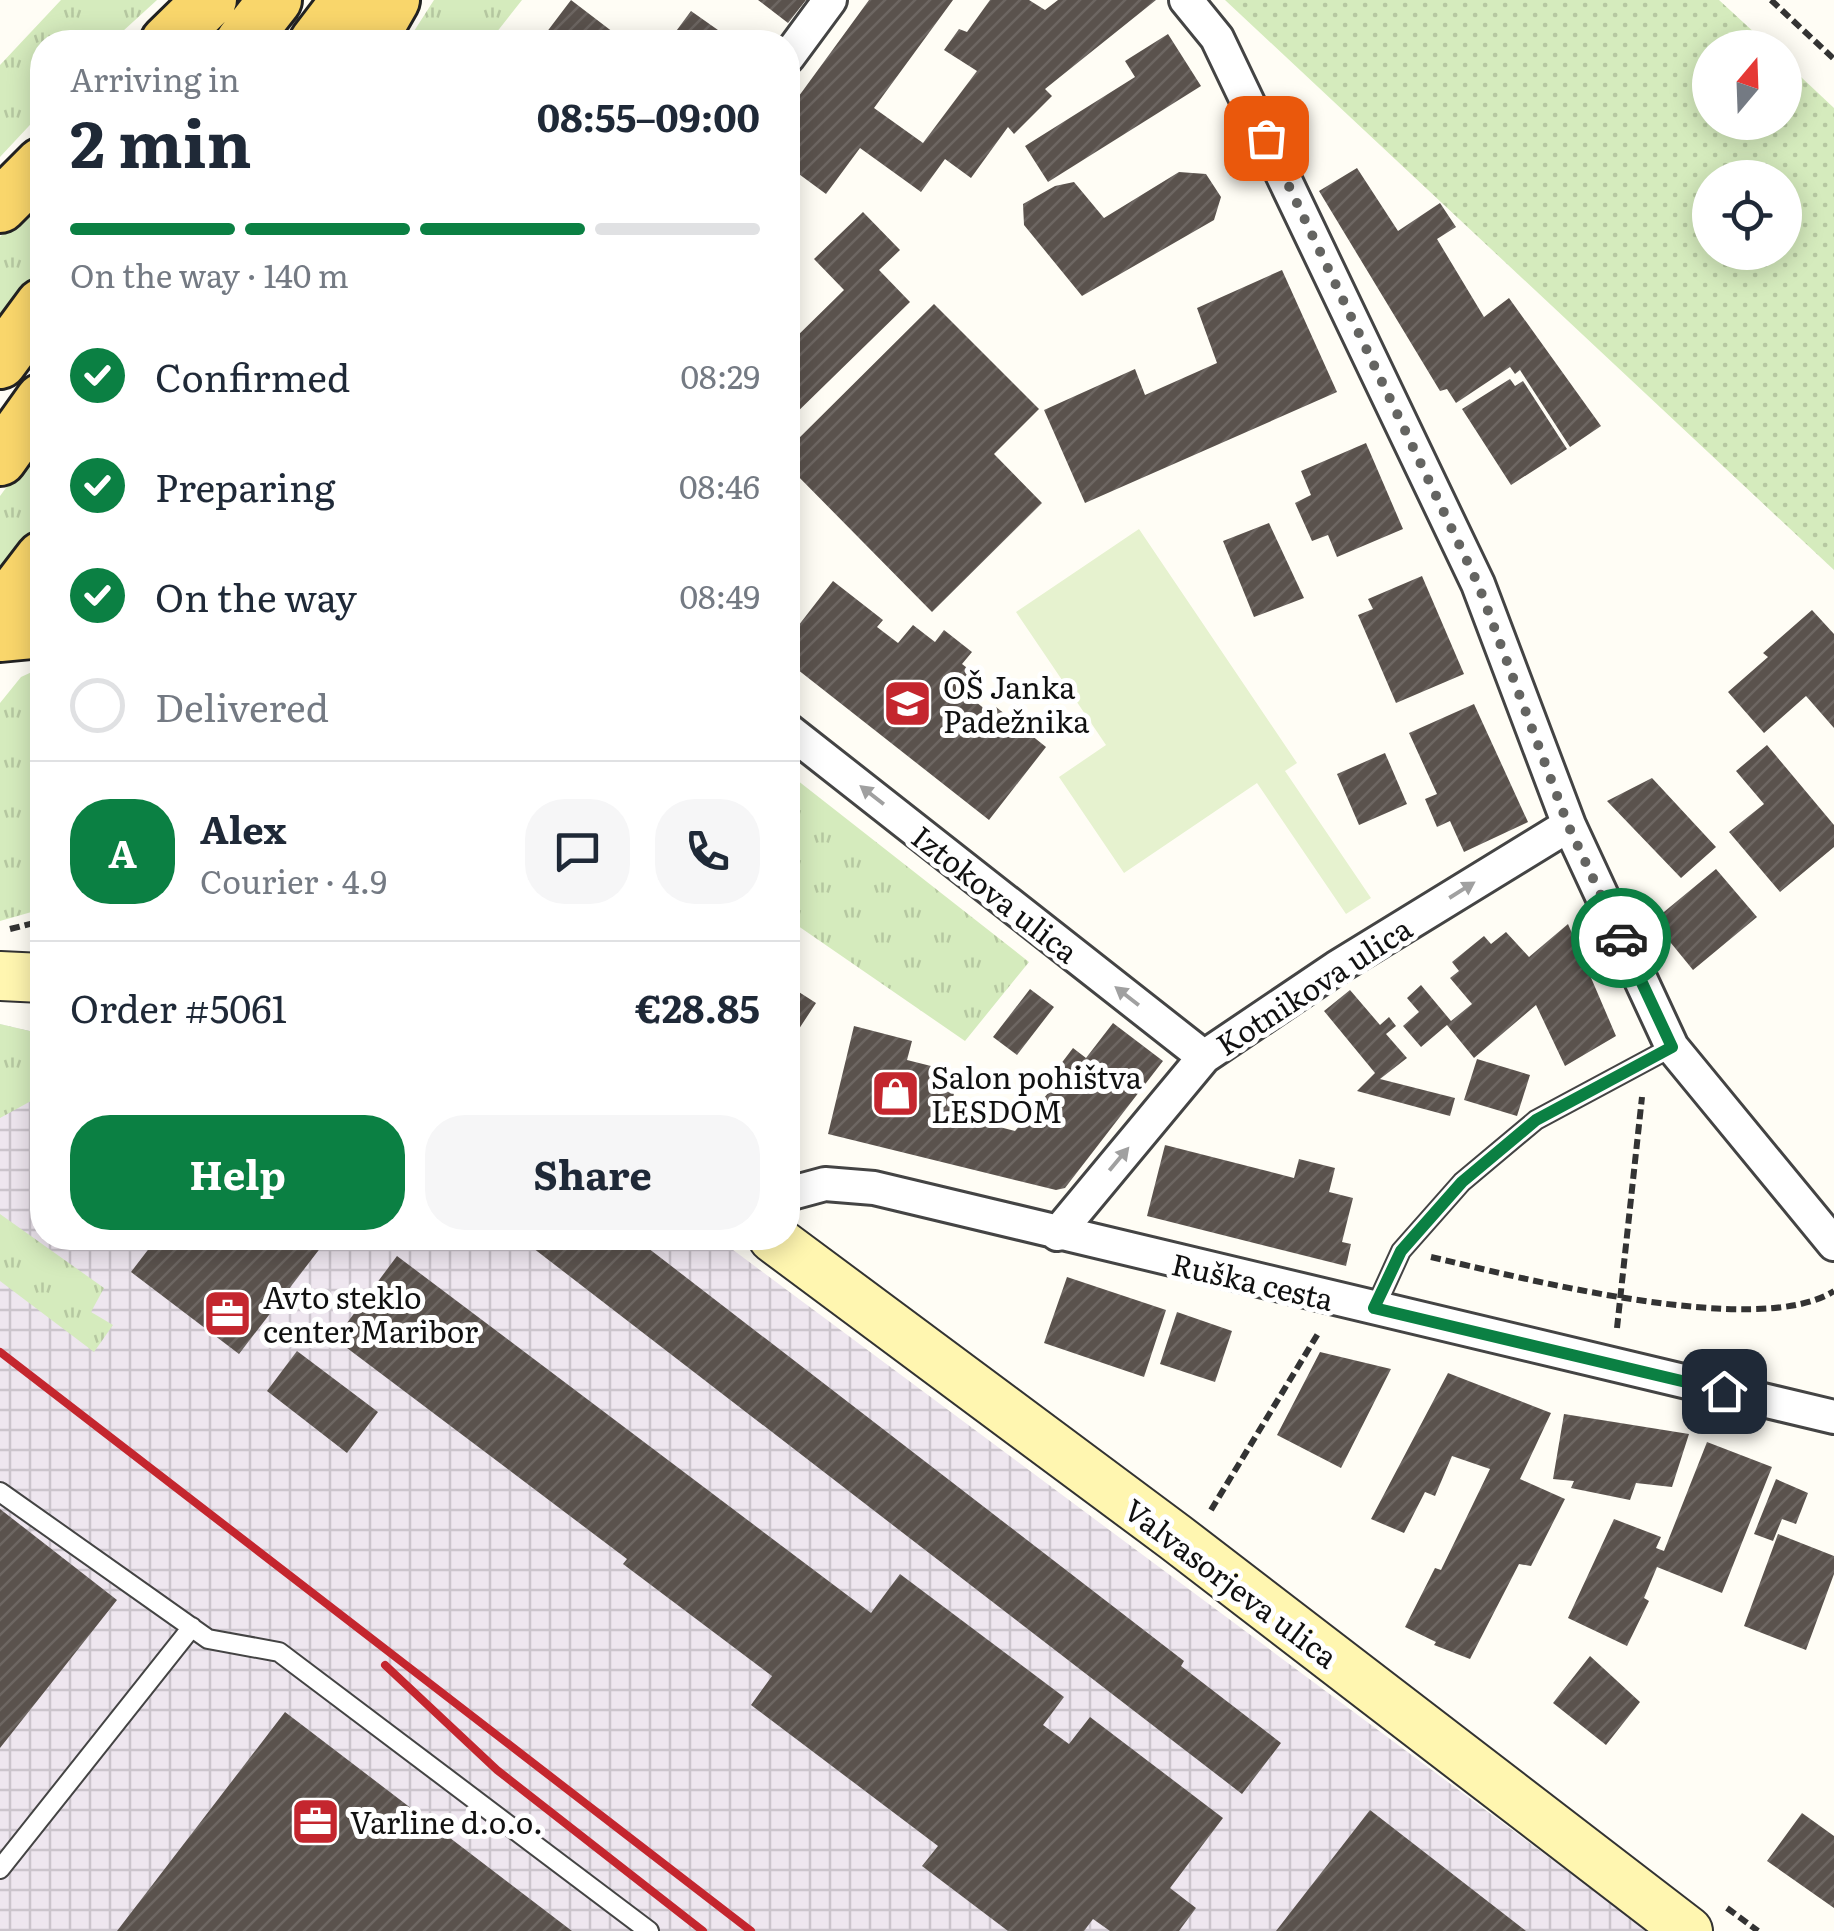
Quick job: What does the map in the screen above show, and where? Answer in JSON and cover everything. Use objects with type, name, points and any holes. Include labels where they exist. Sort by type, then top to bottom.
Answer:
[{"type":"main road","points":[[179,30],[210,0]]},
{"type":"main road","points":[[251,30],[275,0]]},
{"type":"main road","points":[[325,30],[348,0]]},
{"type":"main road","points":[[375,30],[393,0]]},
{"type":"main road","points":[[0,206],[30,176]]},
{"type":"main road","points":[[0,362],[30,321]]},
{"type":"main road","points":[[0,459],[30,417]]},
{"type":"main road","points":[[0,613],[30,574]]},
{"type":"main road","points":[[0,635],[30,632]]},
{"type":"street","points":[[800,41],[830,0]]},
{"type":"street","points":[[1186,0],[1217,38],[1478,584],[1568,825],[1672,1047],[1834,1244]]},
{"type":"street","name":"Iztokova ulica","points":[[800,739],[1204,1057]]},
{"type":"street","name":"Kotnikova ulica","points":[[1057,1234],[1204,1057],[1306,987],[1568,825]]},
{"type":"street","points":[[0,976],[30,977]]},
{"type":"street","name":"Ruška cesta","points":[[800,1191],[825,1184],[874,1188],[1834,1417]]},
{"type":"street","name":"Valvasorjeva ulica","points":[[790,1250],[1175,1538],[1688,1931]]},
{"type":"lane","points":[[1374,1308],[1401,1251],[1462,1182],[1536,1120],[1672,1047]]},
{"type":"lane","points":[[0,1492],[208,1639],[279,1652],[649,1931]]},
{"type":"lane","points":[[0,1869],[192,1627]]},
{"type":"path","points":[[1771,0],[1834,59]]},
{"type":"path","points":[[0,930],[30,924]]},
{"type":"path","points":[[1614,1364],[1642,1090]]},
{"type":"path","points":[[1401,1251],[1621,1300],[1760,1310],[1834,1291]]},
{"type":"path","points":[[1206,1520],[1322,1327]]},
{"type":"shaded area","points":[[0,1024],[30,1031],[30,1250],[733,1250],[1648,1931],[0,1931]]},
{"type":"green space","points":[[61,0],[157,0],[124,30],[33,30]]},
{"type":"green space","points":[[434,0],[522,0],[498,30],[415,30]]},
{"type":"green space","points":[[1225,0],[1719,0],[1752,30],[1692,30],[1692,140],[1802,140],[1802,78],[1834,108],[1834,570]]},
{"type":"green space","points":[[30,33],[30,125],[0,157],[0,65]]},
{"type":"green space","points":[[30,206],[30,289],[0,330],[0,237]]},
{"type":"green space","points":[[30,455],[30,540],[0,581],[0,496]]},
{"type":"green space","points":[[1139,529],[1297,763],[1285,771],[1371,898],[1346,914],[1257,783],[1124,873],[1059,777],[1106,745],[1016,612]]},
{"type":"green space","points":[[30,673],[30,912],[0,921],[0,703],[21,677]]},
{"type":"green space","points":[[800,782],[1029,962],[965,1041],[800,927]]},
{"type":"green space","points":[[0,1024],[30,1031],[30,1102],[0,1118]]},
{"type":"green space","points":[[0,1214],[30,1235],[30,1250],[51,1250],[104,1288],[91,1312],[113,1325],[94,1352],[0,1281]]},
{"type":"building","points":[[571,0],[610,30],[548,30]]},
{"type":"building","points":[[758,0],[806,0],[788,23]]},
{"type":"building","points":[[869,0],[953,0],[874,108],[923,143],[977,71],[944,50],[959,29],[967,32],[990,0],[1029,0],[1045,10],[1058,0],[1156,0],[1045,89],[1052,96],[1014,134],[1008,127],[971,178],[945,159],[921,192],[860,148],[826,194],[800,175],[800,95]]},
{"type":"building","points":[[691,11],[718,30],[677,30]]},
{"type":"building","points":[[1168,34],[1201,86],[1048,182],[1025,146],[1135,77],[1125,61]]},
{"type":"building","points":[[1357,168],[1398,231],[1440,203],[1456,227],[1437,239],[1484,317],[1509,298],[1601,426],[1570,447],[1520,370],[1515,374],[1510,367],[1456,403],[1447,389],[1440,391],[1319,191]]},
{"type":"building","points":[[1179,172],[1206,174],[1221,197],[1214,220],[1082,296],[1024,225],[1023,204],[1055,186],[1074,182],[1104,218]]},
{"type":"building","points":[[863,212],[900,250],[879,270],[910,302],[800,409],[800,333],[844,290],[814,259]]},
{"type":"building","points":[[1282,270],[1337,392],[1085,503],[1044,410],[1135,369],[1145,395],[1217,363],[1197,308]]},
{"type":"building","points":[[934,304],[1039,409],[994,454],[1042,503],[932,612],[800,478],[800,437]]},
{"type":"building","points":[[1510,379],[1515,386],[1523,381],[1567,449],[1511,485],[1462,409]]},
{"type":"building","points":[[1366,443],[1403,529],[1337,557],[1328,535],[1312,541],[1295,503],[1311,495],[1301,471]]},
{"type":"building","points":[[1269,523],[1304,598],[1254,617],[1223,541]]},
{"type":"building","points":[[1422,576],[1464,674],[1396,703],[1358,615],[1373,609],[1368,599]]},
{"type":"building","name":"OŠ Janka Padežnika","points":[[833,581],[883,620],[877,627],[898,643],[913,625],[935,642],[944,630],[972,652],[962,664],[984,681],[971,698],[991,714],[996,707],[1046,747],[989,820],[800,671],[800,624]]},
{"type":"building","points":[[1812,610],[1834,634],[1834,728],[1806,696],[1764,733],[1728,692],[1768,657],[1763,653]]},
{"type":"building","points":[[1474,704],[1528,822],[1464,852],[1450,821],[1437,827],[1425,799],[1437,794],[1409,733]]},
{"type":"building","points":[[1767,745],[1834,825],[1834,847],[1780,892],[1729,832],[1764,804],[1736,771]]},
{"type":"building","points":[[1385,753],[1407,804],[1359,825],[1337,774]]},
{"type":"building","points":[[1652,778],[1716,847],[1681,878],[1607,801]]},
{"type":"building","points":[[1716,869],[1757,917],[1693,970],[1653,921]]},
{"type":"building","points":[[1568,924],[1616,1036],[1565,1066],[1536,1005],[1474,1058],[1447,1025],[1421,1047],[1403,1026],[1419,1012],[1407,998],[1421,985],[1451,1021],[1472,1004],[1450,978],[1459,971],[1452,962],[1484,936],[1491,944],[1506,932],[1529,957]]},
{"type":"building","points":[[1030,989],[1054,1007],[1017,1055],[993,1037]]},
{"type":"building","points":[[1350,990],[1380,1025],[1389,1017],[1396,1026],[1386,1034],[1407,1058],[1380,1079],[1455,1098],[1450,1116],[1357,1091],[1375,1073],[1324,1011]]},
{"type":"building","points":[[800,993],[816,1003],[800,1027]]},
{"type":"building","points":[[1113,1023],[1163,1061],[1065,1188],[1056,1190],[828,1134],[854,1026],[912,1041],[907,1060],[959,1073],[949,1114],[1015,1131],[1064,1075],[1057,1069],[1073,1048],[1086,1058]]},
{"type":"building","points":[[1477,1059],[1530,1075],[1517,1116],[1464,1100]]},
{"type":"building","points":[[1165,1145],[1294,1178],[1299,1159],[1335,1168],[1329,1192],[1353,1198],[1342,1242],[1351,1244],[1346,1266],[1147,1216]]},
{"type":"building","name":"Avto steklo center Maribor","points":[[148,1250],[319,1250],[239,1354],[131,1272]]},
{"type":"building","points":[[536,1250],[651,1250],[1184,1661],[1181,1666],[1281,1743],[1242,1794]]},
{"type":"building","points":[[397,1256],[871,1613],[900,1574],[1064,1697],[1043,1725],[1069,1744],[1090,1717],[1223,1818],[1170,1888],[1196,1908],[1179,1931],[1110,1931],[1093,1919],[1084,1931],[1008,1931],[922,1866],[938,1846],[751,1705],[772,1676],[623,1564],[627,1559],[335,1339]]},
{"type":"building","points":[[1067,1277],[1166,1310],[1144,1377],[1044,1343]]},
{"type":"building","points":[[1177,1312],[1232,1331],[1215,1382],[1160,1364]]},
{"type":"building","points":[[297,1351],[378,1412],[347,1453],[267,1391]]},
{"type":"building","points":[[1320,1352],[1391,1369],[1341,1468],[1277,1435]]},
{"type":"building","points":[[1448,1373],[1551,1413],[1520,1479],[1565,1499],[1531,1566],[1519,1564],[1470,1659],[1434,1645],[1436,1642],[1405,1627],[1435,1568],[1441,1570],[1490,1469],[1452,1456],[1435,1496],[1425,1492],[1404,1533],[1371,1519]]},
{"type":"building","points":[[1564,1414],[1689,1434],[1672,1487],[1636,1483],[1630,1500],[1571,1488],[1574,1481],[1553,1479]]},
{"type":"building","points":[[1707,1442],[1772,1467],[1722,1593],[1657,1567],[1644,1598],[1649,1601],[1627,1646],[1568,1618],[1614,1519],[1661,1537],[1656,1548],[1664,1551]]},
{"type":"building","points":[[1776,1479],[1808,1493],[1796,1524],[1782,1519],[1773,1541],[1754,1534]]},
{"type":"building","points":[[0,1509],[117,1600],[0,1748]]},
{"type":"building","points":[[1778,1534],[1834,1556],[1834,1574],[1806,1650],[1744,1626]]},
{"type":"building","points":[[1590,1656],[1640,1702],[1606,1745],[1553,1703]]},
{"type":"building","name":"Varline d.o.o.","points":[[285,1712],[572,1931],[117,1931]]},
{"type":"building","points":[[1370,1810],[1526,1931],[1276,1931]]},
{"type":"building","points":[[1802,1813],[1834,1836],[1834,1908],[1767,1861]]},
{"type":"railway","points":[[0,1352],[751,1931]]},
{"type":"railway","points":[[385,1665],[497,1770],[703,1931]]},
{"type":"way so far","points":[[1266,138],[1478,584],[1502,657],[1568,825],[1621,938]]},
{"type":"place","name":"OŠ Janka Padežnika","points":[[908,703]]},
{"type":"place","name":"Salon pohištva LESDOM","points":[[896,1093]]},
{"type":"place","name":"Avto steklo center Maribor","points":[[228,1313]]},
{"type":"place","name":"Varline d.o.o.","points":[[315,1821]]},
{"type":"route","points":[[1621,938],[1672,1047],[1536,1120],[1462,1182],[1401,1251],[1374,1308],[1724,1391]]}]
